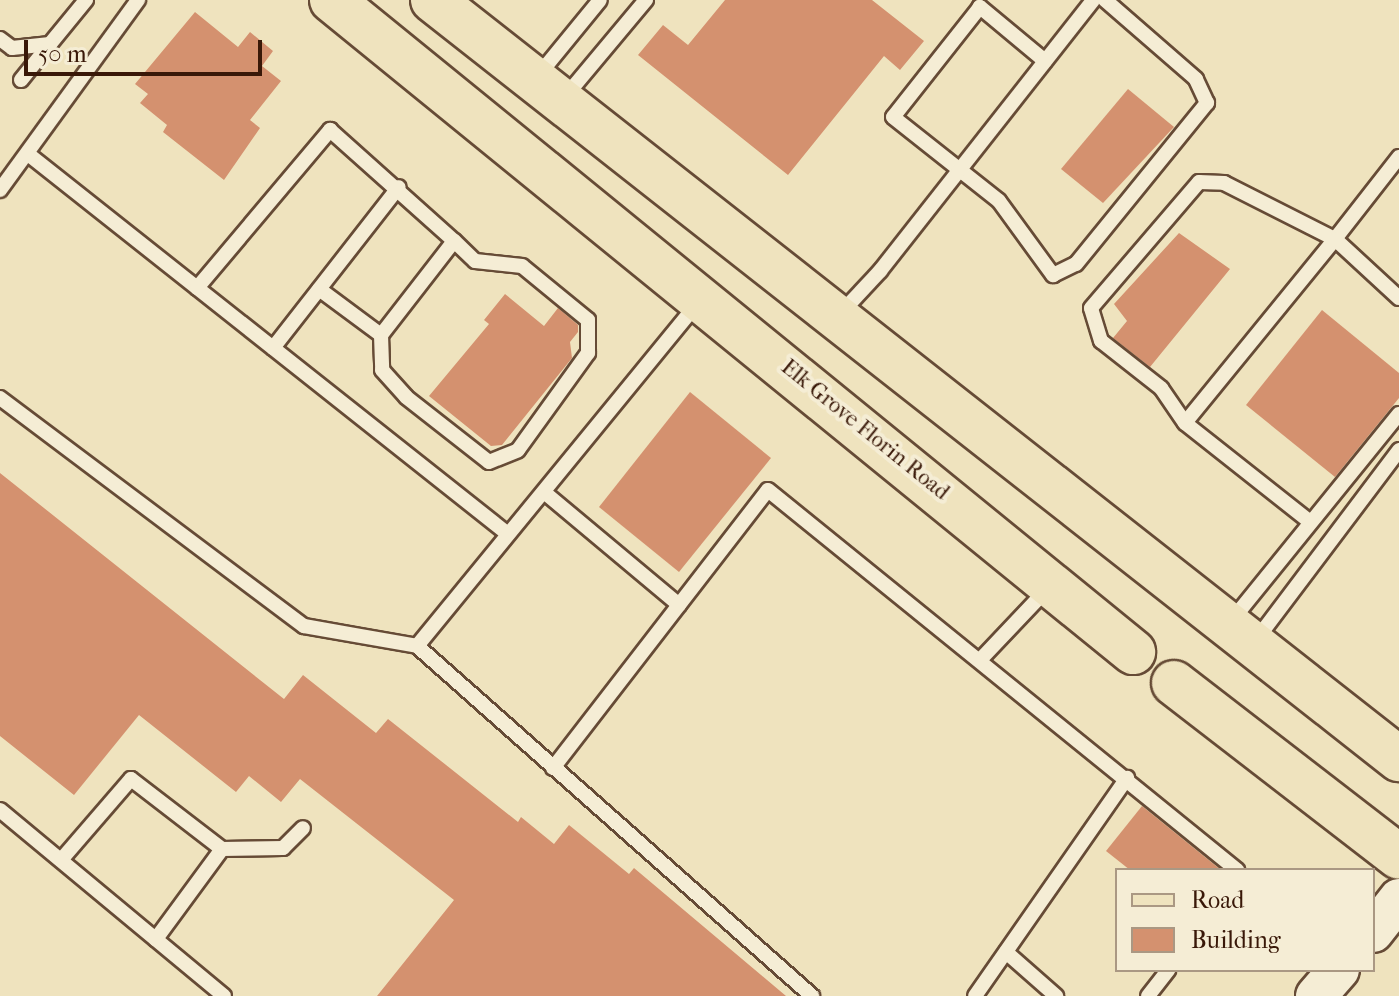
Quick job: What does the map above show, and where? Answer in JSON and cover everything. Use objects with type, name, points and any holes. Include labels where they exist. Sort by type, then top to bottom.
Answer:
[{"type":"main road","name":"Elk Grove Florin Road","points":[[332,0],[702,298],[1133,652],[1399,857]]},
{"type":"main road","points":[[433,0],[1399,759]]},
{"type":"main road","points":[[1375,929],[1399,899]]},
{"type":"main road","points":[[1316,996],[1337,972]]},
{"type":"lane","points":[[21,80],[86,0]]},
{"type":"lane","points":[[0,190],[138,0]]},
{"type":"lane","points":[[548,91],[600,0]]},
{"type":"lane","points":[[548,91],[646,0]]},
{"type":"lane","points":[[836,317],[961,170],[1093,0]]},
{"type":"lane","points":[[1045,61],[975,4],[893,117],[999,201],[1053,275],[1076,264],[1207,103],[1196,79],[1105,0]]},
{"type":"lane","points":[[0,39],[12,48],[50,44]]},
{"type":"lane","points":[[197,288],[330,130],[399,187],[475,261],[522,266],[588,320],[588,353],[518,450],[489,462],[406,397],[382,370],[381,335],[454,241]]},
{"type":"lane","points":[[28,154],[508,534]]},
{"type":"lane","points":[[1185,423],[1399,157]]},
{"type":"lane","points":[[1309,521],[1185,423],[1161,388],[1101,341],[1091,308],[1199,182],[1224,183],[1335,239],[1399,298]]},
{"type":"lane","points":[[273,348],[399,187]]},
{"type":"lane","points":[[319,289],[381,335]]},
{"type":"lane","points":[[417,646],[702,298]]},
{"type":"lane","points":[[0,398],[304,626],[417,646],[812,996]]},
{"type":"lane","points":[[1241,634],[1309,521],[1399,414]]},
{"type":"lane","points":[[1241,634],[1399,450]]},
{"type":"lane","points":[[553,768],[768,490],[1235,868]]},
{"type":"lane","points":[[544,492],[679,605]]},
{"type":"lane","points":[[980,660],[1051,585]]},
{"type":"lane","points":[[975,996],[1127,778]]},
{"type":"lane","points":[[61,860],[131,779],[222,849],[283,848],[303,828]]},
{"type":"lane","points":[[0,810],[224,996]]},
{"type":"lane","points":[[156,939],[222,849]]},
{"type":"lane","points":[[1006,952],[1056,996]]},
{"type":"lane","points":[[1148,996],[1166,972]]},
{"type":"building","points":[[725,0],[872,0],[924,41],[900,70],[884,56],[788,175],[638,55],[663,25],[688,45]]},
{"type":"building","points":[[195,12],[238,47],[250,32],[273,51],[262,66],[281,81],[250,120],[260,128],[224,180],[163,132],[167,125],[140,103],[148,94],[135,84]]},
{"type":"building","points":[[1128,89],[1174,127],[1103,203],[1061,169]]},
{"type":"building","points":[[1179,233],[1230,269],[1150,367],[1113,338],[1127,321],[1114,304]]},
{"type":"building","points":[[505,294],[544,326],[558,308],[578,325],[578,332],[570,342],[572,358],[502,445],[491,446],[429,396],[489,324],[484,320]]},
{"type":"building","points":[[1322,310],[1399,373],[1399,398],[1335,477],[1246,405]]},
{"type":"building","points":[[690,392],[771,458],[679,572],[599,507]]},
{"type":"building","points":[[0,473],[284,699],[303,675],[376,733],[388,719],[518,822],[521,817],[554,844],[569,825],[629,874],[634,868],[786,996],[377,996],[454,900],[300,779],[281,802],[249,776],[236,792],[139,715],[74,795],[0,736]]},
{"type":"building","points":[[1142,806],[1219,868],[1127,868],[1106,851]]}]
